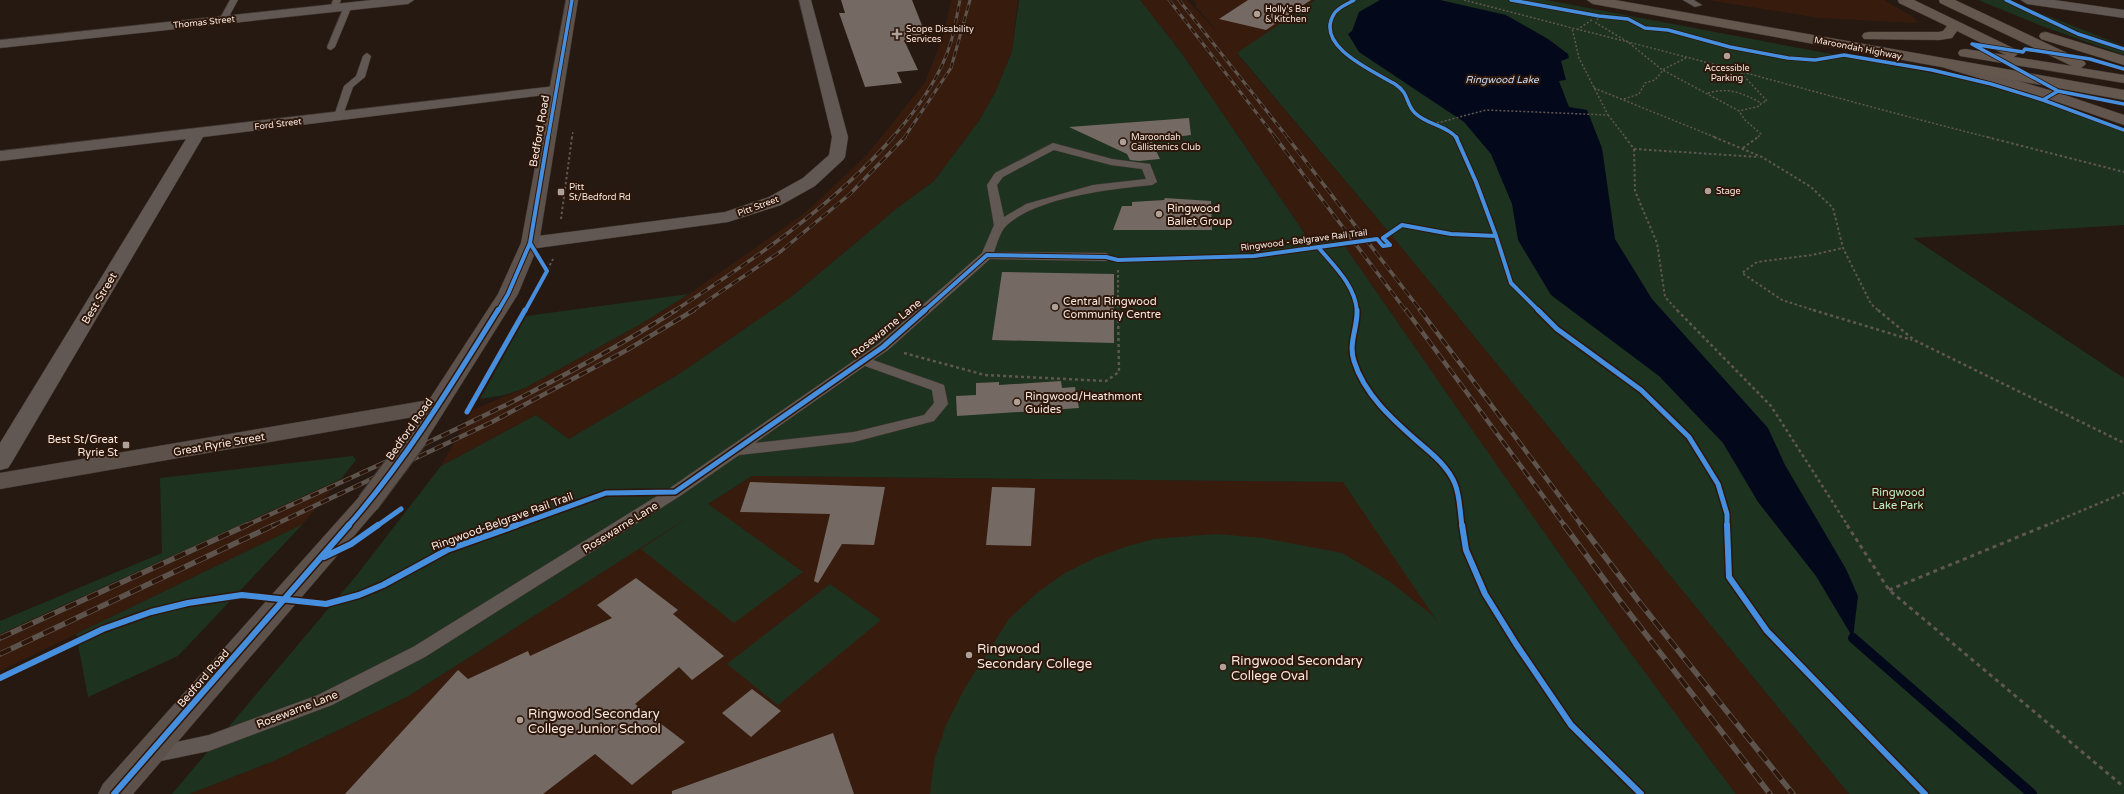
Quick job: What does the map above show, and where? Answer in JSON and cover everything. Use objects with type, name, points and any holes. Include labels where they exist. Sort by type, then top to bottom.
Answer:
[{"type":"highway","name":"Maroondah Highway","points":[[1593,0],[1649,5],[1949,65],[2124,95]]},
{"type":"highway","points":[[1904,0],[2090,90]]},
{"type":"highway","points":[[1945,0],[2124,85]]},
{"type":"highway","points":[[1687,2],[1714,8]]},
{"type":"highway","points":[[1978,16],[2124,61]]},
{"type":"highway","points":[[1869,36],[1947,35],[1955,26]]},
{"type":"highway","name":"Maroondah Highway","points":[[1854,33],[2124,79]]},
{"type":"main road","name":"Bedford Road","points":[[114,794],[368,503],[438,406],[508,294],[530,243],[572,0]]},
{"type":"main road","points":[[1949,65],[2073,102],[2124,120]]},
{"type":"main road","points":[[2090,90],[2124,106]]},
{"type":"main road","name":"Great Ryrie Street","points":[[0,481],[438,406]]},
{"type":"street","name":"Thomas Street","points":[[0,44],[223,20],[340,5],[408,0]]},
{"type":"street","name":"Pitt Street","points":[[530,243],[728,216],[776,201],[809,182],[837,157],[840,137],[805,0]]},
{"type":"street","points":[[2027,0],[2124,14]]},
{"type":"street","name":"Ford Street","points":[[0,156],[556,90]]},
{"type":"street","name":"Best Street","points":[[0,462],[197,133]]},
{"type":"lane","points":[[223,20],[234,0]]},
{"type":"lane","points":[[332,47],[340,5]]},
{"type":"lane","points":[[339,116],[349,86],[360,77],[367,56]]},
{"type":"lane","points":[[1000,225],[992,185],[999,175],[1053,146],[1111,162],[1146,166],[1152,182],[1097,187],[1030,206],[1000,225],[987,255],[1112,258]]},
{"type":"lane","name":"Rosewarne Lane","points":[[148,756],[209,743],[325,700],[419,652],[675,492],[863,361],[882,347],[987,255]]},
{"type":"lane","points":[[735,450],[854,437],[929,418],[941,404],[939,388],[863,361]]},
{"type":"path","points":[[1464,0],[1488,5],[1544,22],[1655,48],[1686,58],[1887,112],[2124,172]]},
{"type":"path","points":[[1589,14],[1605,16]]},
{"type":"path","points":[[1577,30],[1598,16]]},
{"type":"path","points":[[1598,16],[1596,23],[1628,42],[1661,69],[1739,111],[1745,120],[1761,134],[1754,142],[1742,149]]},
{"type":"path","points":[[1572,28],[1578,58],[1608,115],[1634,149],[1635,191],[1658,243],[1665,297],[1771,406],[1889,590],[2026,703],[2124,787]]},
{"type":"path","points":[[1623,99],[1639,94],[1646,83],[1655,80],[1657,72],[1661,69],[1678,64],[1686,58]]},
{"type":"path","points":[[1739,71],[1767,101],[1761,103],[1760,106],[1739,111]]},
{"type":"path","points":[[1594,88],[1762,157],[1811,188],[1833,208],[1843,248],[1872,304],[1914,340]]},
{"type":"path","points":[[1707,94],[1717,90],[1731,89],[1746,93],[1761,103]]},
{"type":"path","points":[[1437,123],[1486,110],[1608,115]]},
{"type":"path","points":[[1430,121],[1437,123],[1442,127]]},
{"type":"path","points":[[1634,149],[1762,157]]},
{"type":"path","points":[[561,220],[567,222]]},
{"type":"path","points":[[530,243],[547,271],[533,296]]},
{"type":"path","points":[[1843,248],[1777,260],[1757,262],[1742,273],[1782,300],[1914,340],[2124,443]]},
{"type":"path","points":[[882,347],[984,375],[1106,381],[1120,372],[1112,258]]},
{"type":"path","points":[[467,412],[518,324]]},
{"type":"path","points":[[1889,590],[2124,493]]},
{"type":"shaded area","points":[[951,0],[1018,0],[1012,51],[996,91],[979,121],[934,181],[896,209],[791,297],[679,374],[569,439],[536,415],[441,466],[472,410],[525,388],[639,325],[689,294],[805,213],[866,156],[925,82],[943,37]]},
{"type":"shaded area","points":[[1140,0],[1187,0],[1224,39],[1195,6],[1197,4],[1193,0],[1315,0],[1237,54],[1388,231],[1849,794],[1736,794],[1675,715],[1509,484],[1339,238],[1310,241],[1180,51]]},
{"type":"shaded area","points":[[1708,0],[1884,0],[1913,17],[1918,23],[1819,18]]},
{"type":"shaded area","name":"Ringwood Secondary College","points":[[752,476],[1343,482],[1560,794],[189,794],[274,761],[407,697]]},
{"type":"shaded area","points":[[341,479],[303,524],[0,671],[0,634]]},
{"type":"green space","points":[[1019,0],[1140,0],[1180,51],[1309,240],[1339,238],[1584,588],[1684,726],[1736,794],[930,794],[934,761],[946,725],[966,686],[1009,619],[1038,592],[1065,573],[1095,558],[1128,546],[1154,539],[1216,534],[1263,538],[1342,553],[1389,581],[1432,615],[1439,624],[1343,482],[752,476],[708,504],[803,572],[734,623],[641,549],[692,515],[407,697],[274,761],[189,794],[172,794],[356,576],[441,466],[536,415],[569,439],[679,374],[791,297],[896,209],[934,181],[979,121],[996,91],[1012,51]]},
{"type":"green space","name":"Ringwood Lake Park","points":[[1315,0],[1546,0],[1963,79],[2027,97],[2124,132],[2124,225],[1913,238],[2124,378],[2124,794],[1849,794],[1388,231],[1237,53]]},
{"type":"green space","points":[[1978,0],[2007,0],[2124,46],[2124,55],[2047,28]]},
{"type":"green space","points":[[689,294],[639,325],[525,388],[505,395],[480,399],[526,316]]},
{"type":"green space","points":[[353,456],[356,460],[341,479],[0,634],[0,621],[162,553],[160,478]]},
{"type":"green space","points":[[303,524],[178,656],[88,697],[76,634]]},
{"type":"green space","points":[[830,584],[881,620],[778,705],[727,664]]},
{"type":"water","name":"Ringwood Lake","points":[[1380,0],[1440,0],[1506,15],[1548,39],[1568,54],[1569,58],[1561,61],[1566,80],[1559,81],[1569,107],[1587,110],[1602,148],[1615,239],[1652,299],[1768,428],[1785,465],[1846,569],[1858,596],[1853,638],[1816,576],[1758,502],[1723,443],[1659,376],[1551,295],[1518,240],[1512,204],[1491,154],[1464,122],[1359,52],[1348,34],[1352,31],[1359,12]]},
{"type":"building","points":[[841,0],[912,0],[925,33],[921,33],[923,39],[904,40],[918,70],[897,72],[902,83],[865,87],[839,13],[845,13]]},
{"type":"building","name":"Holly's Bar & Kitchen","points":[[1248,0],[1311,0],[1266,30],[1219,19]]},
{"type":"building","name":"Maroondah Callistenics Club","points":[[1189,118],[1191,135],[1151,140],[1160,159],[1139,161],[1130,160],[1127,154],[1069,127]]},
{"type":"building","name":"Ringwood Ballet Group","points":[[1165,198],[1211,201],[1212,230],[1113,230],[1122,206],[1132,206],[1132,202],[1164,200]]},
{"type":"building","name":"Central Ringwood Community Centre","points":[[1002,272],[1114,274],[1114,343],[992,340]]},
{"type":"building","name":"Ringwood/Heathmont Guides","points":[[1061,381],[1062,388],[1075,387],[1079,408],[957,416],[956,396],[976,395],[976,383],[999,382],[999,385]]},
{"type":"building","points":[[750,482],[885,487],[874,545],[842,544],[818,583],[814,581],[830,514],[740,512]]},
{"type":"building","points":[[992,487],[1035,488],[1031,546],[986,545]]},
{"type":"building","name":"Ringwood Secondary College Junior School","points":[[636,578],[678,610],[673,614],[724,656],[692,680],[679,667],[635,704],[685,742],[632,785],[595,754],[543,794],[345,794],[458,670],[468,679],[528,651],[530,656],[612,618],[597,605]]},
{"type":"building","points":[[752,689],[781,711],[751,737],[722,713]]},
{"type":"building","points":[[833,733],[854,794],[672,794],[672,791]]},
{"type":"waterway","points":[[1853,638],[2032,794]]},
{"type":"railway","points":[[892,138],[910,117],[941,68],[951,42],[960,0]]},
{"type":"railway","points":[[904,138],[951,68],[970,0]]},
{"type":"railway","points":[[1169,0],[1276,138]]},
{"type":"railway","points":[[1179,0],[1288,138]]},
{"type":"railway","points":[[674,311],[733,273],[790,232],[844,187],[893,137]]},
{"type":"railway","points":[[692,311],[780,252],[850,194],[905,137]]},
{"type":"railway","points":[[1275,137],[1406,311]]},
{"type":"railway","points":[[1287,137],[1421,311]]},
{"type":"railway","points":[[245,526],[410,451],[519,398],[572,371],[676,310]]},
{"type":"railway","points":[[272,526],[492,422],[627,350],[694,310]]},
{"type":"railway","points":[[1406,310],[1565,526]]},
{"type":"railway","points":[[1420,310],[1582,526]]},
{"type":"railway","points":[[0,638],[247,525]]},
{"type":"railway","points":[[0,654],[274,525]]},
{"type":"railway","points":[[1564,525],[1620,601],[1770,794]]},
{"type":"railway","points":[[1581,525],[1640,603],[1793,794]]},
{"type":"cycle path","points":[[114,794],[368,503],[438,406],[508,294],[530,243],[572,0]]},
{"type":"cycle path","name":"Ringwood - Belgrave Rail Trail","points":[[0,678],[103,629],[151,612],[188,603],[242,595],[326,604],[359,595],[383,585],[428,559],[447,550],[606,493],[675,492],[883,347],[987,255],[1106,257],[1118,260],[1254,256],[1377,239],[1383,246],[1390,245],[1383,238],[1402,225],[1451,234],[1496,236],[1480,191],[1458,140],[1450,132],[1416,114],[1413,111],[1404,91],[1353,59],[1340,49],[1332,38],[1329,26],[1334,14],[1354,0]]},
{"type":"cycle path","points":[[1511,0],[1599,16],[1628,19],[1645,28],[1668,30],[1730,47],[1788,58],[1815,60],[1844,55],[1932,70],[1991,84],[2043,100],[2058,91],[1972,44],[2023,52],[2025,49],[2090,59],[2124,69]]},
{"type":"cycle path","points":[[2006,0],[2009,3],[2078,34],[2124,49]]},
{"type":"cycle path","points":[[2058,91],[2124,104]]},
{"type":"cycle path","points":[[2043,100],[2124,130]]},
{"type":"cycle path","points":[[1496,236],[1511,283],[1557,329],[1641,390],[1689,437],[1718,484],[1727,514],[1729,577],[1767,631],[1925,794]]},
{"type":"cycle path","points":[[467,412],[547,271],[530,243]]},
{"type":"cycle path","name":"Ringwood - Belgrave Rail Trail","points":[[1318,247],[1347,282],[1355,299],[1357,313],[1352,351],[1355,365],[1363,381],[1390,416],[1442,464],[1456,485],[1466,550],[1485,594],[1516,644],[1571,725],[1641,794]]},
{"type":"cycle path","points":[[324,557],[351,544],[401,509]]},
{"type":"place","name":"Holly's Bar & Kitchen","points":[[1257,14]]},
{"type":"place","name":"Scope Disability Services","points":[[897,34]]},
{"type":"place","name":"Accessible Parking","points":[[1727,56]]},
{"type":"place","name":"Maroondah Callistenics Club","points":[[1123,142]]},
{"type":"place","name":"Stage","points":[[1708,191]]},
{"type":"place","name":"Pitt St/Bedford Rd","points":[[561,192]]},
{"type":"place","name":"Ringwood Ballet Group","points":[[1159,214]]},
{"type":"place","name":"Central Ringwood Community Centre","points":[[1055,307]]},
{"type":"place","name":"Ringwood/Heathmont Guides","points":[[1017,402]]},
{"type":"place","name":"Best St/Great Ryrie St","points":[[126,445]]},
{"type":"place","name":"Ringwood Secondary College","points":[[969,655]]},
{"type":"place","name":"Ringwood Secondary College Oval","points":[[1223,667]]},
{"type":"place","name":"Ringwood Secondary College Junior School","points":[[520,720]]}]
